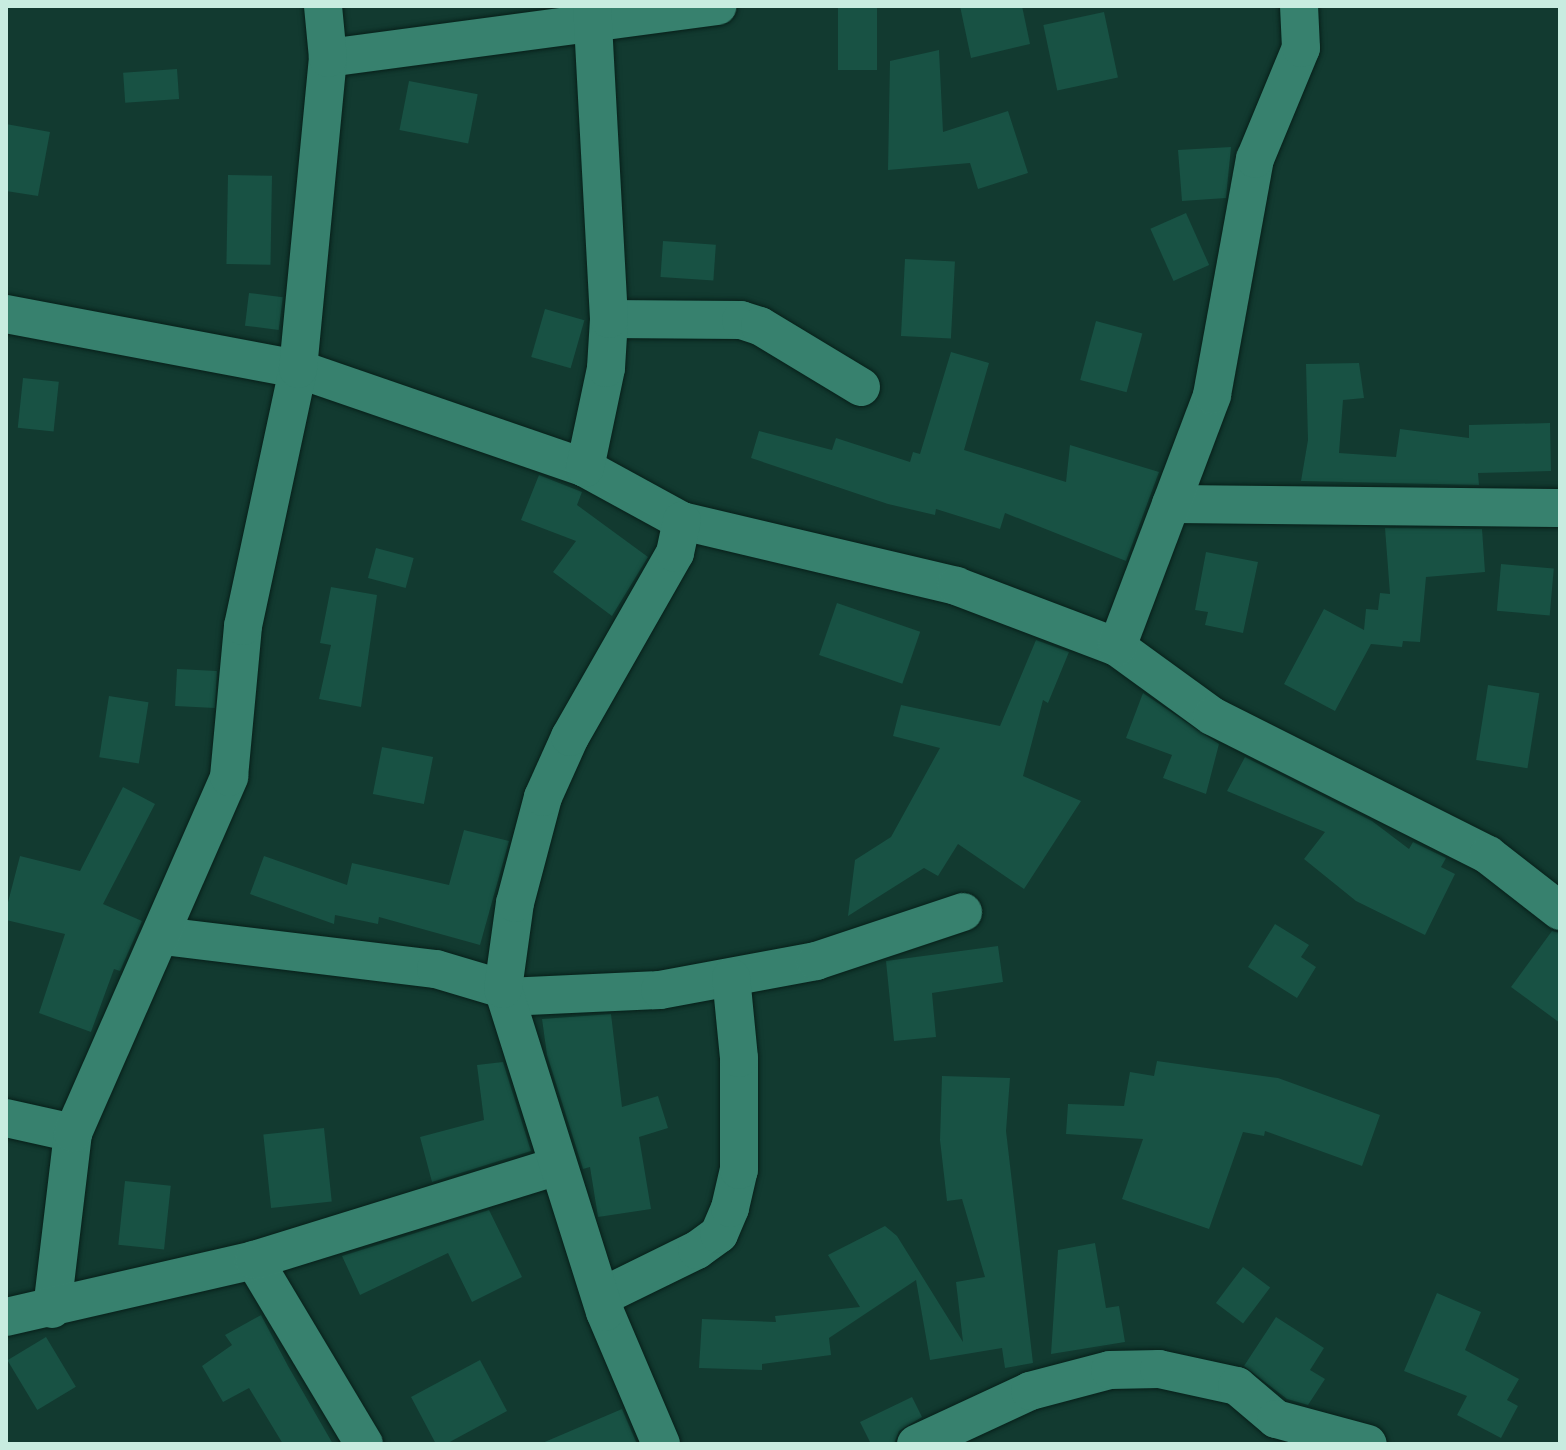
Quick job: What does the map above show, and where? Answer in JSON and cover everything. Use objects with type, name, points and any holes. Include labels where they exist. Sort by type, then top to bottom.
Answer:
[{"type":"street","points":[[52,1309],[73,1133],[163,936],[229,777],[243,626],[298,369],[328,58],[323,6]]},
{"type":"street","points":[[328,58],[592,14],[718,6]]},
{"type":"street","points":[[1117,647],[1212,395],[1255,159],[1301,48],[1299,6]]},
{"type":"street","points":[[585,468],[606,368],[609,319],[592,14]]},
{"type":"street","points":[[6,314],[298,369],[585,468],[682,521],[956,586],[1117,647],[1212,716],[1488,855],[1560,911]]},
{"type":"street","points":[[609,319],[741,320],[760,326],[861,387]]},
{"type":"street","points":[[1171,504],[1560,508]]},
{"type":"street","points":[[661,1444],[601,1297],[504,993],[515,903],[543,797],[570,737],[675,553],[682,521]]},
{"type":"street","points":[[163,936],[436,969],[504,993],[660,990],[816,961],[963,912]]},
{"type":"street","points":[[601,1297],[697,1250],[719,1234],[730,1208],[739,1170],[739,1058],[731,977]]},
{"type":"street","points":[[6,1118],[73,1133]]},
{"type":"street","points":[[6,1317],[52,1309],[254,1260],[557,1166]]},
{"type":"street","points":[[254,1260],[364,1444]]},
{"type":"street","points":[[916,1444],[1030,1391],[1110,1370],[1159,1369],[1237,1386],[1276,1419],[1368,1444]]},
{"type":"building","points":[[838,6],[877,6],[877,70],[838,70]]},
{"type":"building","points":[[960,6],[1022,6],[1030,44],[971,58]]},
{"type":"building","points":[[1104,12],[1118,78],[1057,90],[1043,25]]},
{"type":"building","points":[[939,50],[943,132],[1008,111],[1028,173],[978,189],[970,163],[888,170],[890,61]]},
{"type":"building","points":[[177,69],[179,99],[125,103],[123,73]]},
{"type":"building","points":[[409,81],[478,94],[468,143],[399,130]]},
{"type":"building","points":[[6,124],[50,132],[38,196],[6,191]]},
{"type":"building","points":[[1231,147],[1226,198],[1182,201],[1178,150]]},
{"type":"building","points":[[228,175],[272,176],[270,265],[226,264]]},
{"type":"building","points":[[1186,213],[1209,265],[1174,281],[1150,229]]},
{"type":"building","points":[[663,241],[716,245],[713,281],[660,277]]},
{"type":"building","points":[[905,259],[955,262],[951,339],[901,336]]},
{"type":"building","points":[[249,293],[283,297],[279,330],[245,326]]},
{"type":"building","points":[[545,309],[584,320],[571,368],[531,357]]},
{"type":"building","points":[[1096,321],[1142,333],[1127,392],[1080,380]]},
{"type":"building","points":[[951,352],[989,363],[964,450],[1066,482],[1070,445],[1159,472],[1126,561],[1005,513],[1000,529],[936,509],[935,515],[888,504],[751,458],[759,431],[832,450],[836,438],[910,462],[913,452],[920,454]]},
{"type":"building","points":[[1359,363],[1364,398],[1343,400],[1339,453],[1396,457],[1400,429],[1469,438],[1469,425],[1550,423],[1551,471],[1478,473],[1479,485],[1301,481],[1308,440],[1306,364]]},
{"type":"building","points":[[23,378],[59,382],[54,431],[18,428]]},
{"type":"building","points":[[539,475],[582,492],[577,505],[648,557],[612,616],[553,572],[576,541],[521,520]]},
{"type":"building","points":[[1385,528],[1482,529],[1485,572],[1426,577],[1420,642],[1403,641],[1402,647],[1371,644],[1335,711],[1284,684],[1324,609],[1364,630],[1366,609],[1378,610],[1380,593],[1390,594]]},
{"type":"building","points":[[376,548],[414,558],[406,588],[368,578]]},
{"type":"building","points":[[1206,552],[1258,562],[1243,633],[1205,625],[1208,612],[1195,610]]},
{"type":"building","points":[[1501,564],[1554,569],[1550,615],[1497,611]]},
{"type":"building","points":[[331,587],[377,595],[361,707],[319,699],[331,645],[320,643]]},
{"type":"building","points":[[837,603],[920,632],[902,684],[819,655]]},
{"type":"building","points":[[1036,640],[1069,652],[1048,703],[1043,700],[1023,776],[1081,801],[1024,889],[958,844],[938,876],[924,868],[848,916],[855,860],[891,837],[940,748],[893,736],[901,705],[1000,726]]},
{"type":"building","points":[[177,669],[217,671],[215,708],[175,706]]},
{"type":"building","points":[[1488,685],[1539,693],[1527,768],[1476,760]]},
{"type":"building","points":[[1143,693],[1219,744],[1206,794],[1163,778],[1172,755],[1126,738]]},
{"type":"building","points":[[109,696],[149,702],[139,763],[99,757]]},
{"type":"building","points":[[382,747],[433,757],[424,804],[373,794]]},
{"type":"building","points":[[1245,757],[1372,821],[1409,849],[1413,842],[1446,858],[1441,867],[1455,874],[1425,935],[1356,901],[1304,859],[1325,832],[1227,791]]},
{"type":"building","points":[[123,787],[155,804],[103,904],[142,921],[120,971],[114,969],[91,1032],[39,1013],[65,934],[6,920],[6,910],[20,856],[80,871]]},
{"type":"building","points":[[464,830],[509,841],[480,945],[379,917],[378,924],[335,915],[334,924],[250,894],[264,856],[347,885],[352,863],[449,885]]},
{"type":"building","points":[[1275,924],[1309,945],[1301,957],[1316,967],[1297,998],[1248,967]]},
{"type":"building","points":[[1552,931],[1560,933],[1560,1023],[1511,987]]},
{"type":"building","points":[[998,946],[1003,982],[932,993],[936,1037],[894,1041],[886,961]]},
{"type":"building","points":[[611,1014],[622,1107],[658,1096],[668,1128],[639,1137],[651,1209],[598,1217],[590,1167],[583,1169],[547,1055],[542,1019]]},
{"type":"building","points":[[1157,1061],[1278,1078],[1380,1115],[1362,1166],[1265,1131],[1264,1136],[1243,1132],[1209,1229],[1122,1199],[1143,1139],[1066,1134],[1068,1104],[1124,1106],[1130,1072],[1154,1076]]},
{"type":"building","points":[[503,1062],[531,1151],[432,1182],[420,1137],[484,1120],[477,1065]]},
{"type":"building","points":[[942,1076],[1010,1078],[1006,1131],[1033,1363],[1005,1368],[1002,1348],[930,1360],[916,1280],[829,1338],[831,1355],[762,1364],[762,1370],[699,1368],[702,1319],[776,1322],[775,1316],[860,1307],[828,1255],[885,1226],[897,1236],[963,1342],[956,1282],[985,1277],[962,1199],[947,1201],[940,1140]]},
{"type":"building","points":[[324,1128],[332,1202],[271,1208],[263,1134]]},
{"type":"building","points":[[125,1181],[171,1186],[164,1249],[118,1245]]},
{"type":"building","points":[[489,1210],[522,1277],[472,1302],[448,1253],[360,1295],[342,1256]]},
{"type":"building","points":[[1095,1243],[1106,1308],[1119,1306],[1125,1342],[1051,1354],[1058,1250]]},
{"type":"building","points":[[1243,1267],[1270,1287],[1243,1323],[1216,1303]]},
{"type":"building","points":[[1437,1293],[1481,1312],[1465,1350],[1519,1379],[1507,1400],[1518,1406],[1501,1438],[1457,1415],[1467,1396],[1404,1371]]},
{"type":"building","points":[[261,1315],[333,1444],[283,1444],[249,1388],[223,1402],[202,1366],[232,1345],[225,1335]]},
{"type":"building","points":[[1276,1317],[1324,1348],[1310,1370],[1325,1379],[1308,1405],[1287,1399],[1244,1366]]},
{"type":"building","points":[[46,1337],[76,1387],[37,1410],[7,1360]]},
{"type":"building","points":[[480,1360],[507,1411],[446,1444],[436,1444],[411,1397]]},
{"type":"building","points":[[912,1397],[922,1417],[899,1431],[894,1444],[871,1444],[860,1422]]},
{"type":"building","points":[[622,1409],[637,1444],[540,1444]]}]
